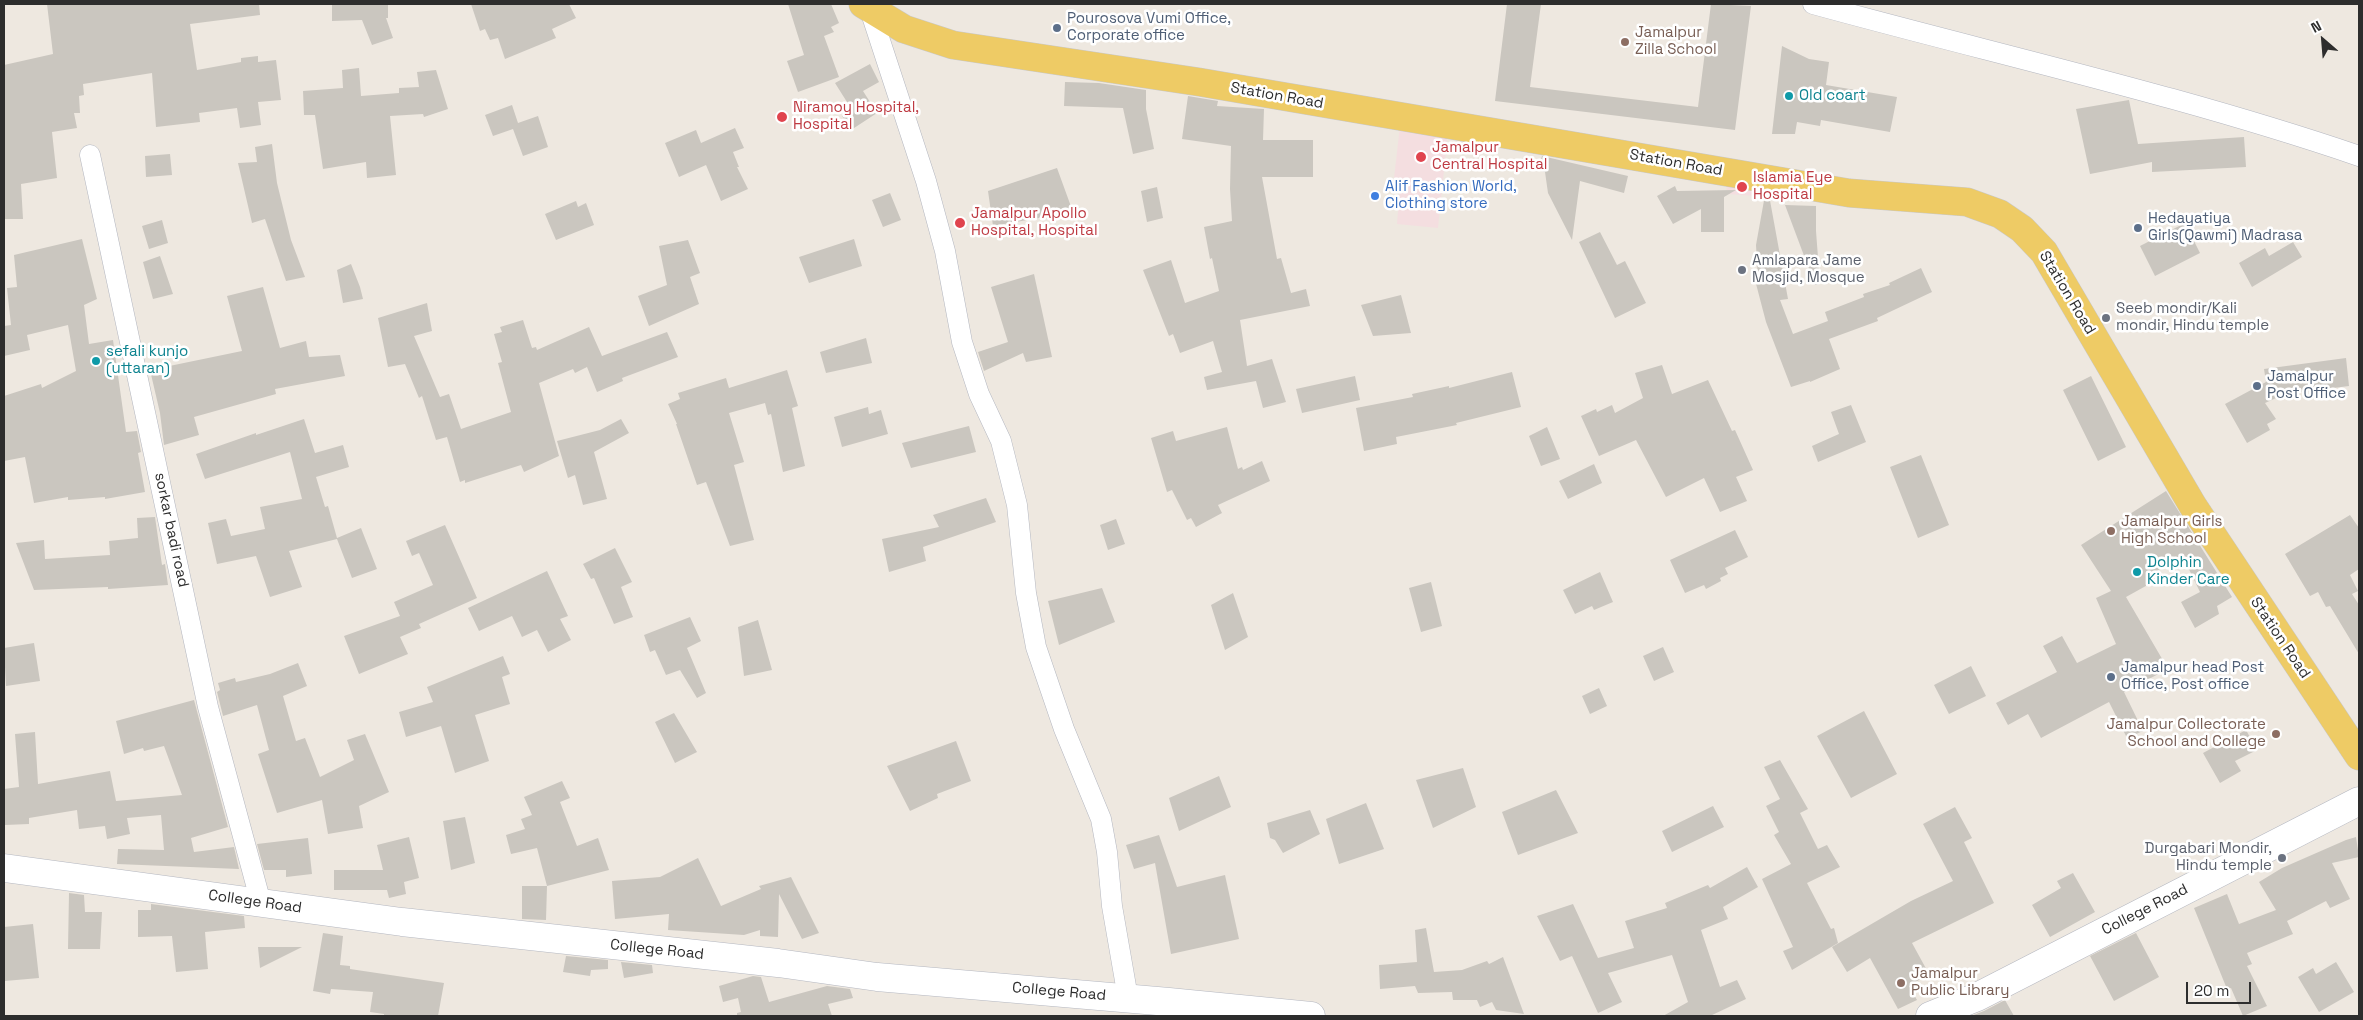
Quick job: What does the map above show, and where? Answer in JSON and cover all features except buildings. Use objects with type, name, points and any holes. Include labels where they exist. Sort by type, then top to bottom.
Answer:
[{"type":"main road","name":"Station Road","points":[[866,7],[904,29],[952,45],[1199,82],[1849,193],[1967,202],[2000,214],[2022,229],[2044,252],[2193,506],[2359,756]]},
{"type":"main road","name":"College Road","points":[[1930,1016],[1977,997],[2359,801]]},
{"type":"main road","name":"College Road","points":[[4,868],[402,922],[778,963],[877,977],[1128,998],[1173,1009],[1312,1016]]},
{"type":"street","points":[[1813,4],[1960,45],[2188,102],[2359,156]]},
{"type":"street","points":[[866,7],[926,182],[945,251],[962,342],[979,394],[1001,441],[1017,504],[1026,593],[1036,647],[1064,729],[1101,819],[1107,852],[1112,906],[1128,998]]},
{"type":"street","name":"sorkar badi road","points":[[90,155],[208,707],[261,903]]},
{"type":"shaded area","name":"Jamalpur Central Hospital","points":[[1400,126],[1448,131],[1438,228],[1397,224],[1400,188],[1393,187]]},
{"type":"shaded area","name":"Islamia Eye Hospital","points":[[1728,177],[1758,181],[1756,196],[1726,194]]},
{"type":"place","name":"Pourosova Vumi Office, Corporate office","points":[[1057,28]]},
{"type":"place","name":"Jamalpur Zilla School","points":[[1625,42]]},
{"type":"place","name":"Old coart","points":[[1789,96]]},
{"type":"place","name":"Niramoy Hospital, Hospital","points":[[782,117]]},
{"type":"place","name":"Jamalpur Central Hospital","points":[[1421,157]]},
{"type":"place","name":"Islamia Eye Hospital","points":[[1742,187]]},
{"type":"place","name":"Alif Fashion World, Clothing store","points":[[1375,196]]},
{"type":"place","name":"Jamalpur Apollo Hospital, Hospital","points":[[960,223]]},
{"type":"place","name":"Hedayatiya Girls(Qawmi) Madrasa","points":[[2138,228]]},
{"type":"place","name":"Amlapara Jame Mosjid, Mosque","points":[[1742,270]]},
{"type":"place","name":"Seeb mondir/Kali mondir, Hindu temple","points":[[2106,318]]},
{"type":"place","name":"sefali kunjo (uttaran)","points":[[96,361]]},
{"type":"place","name":"Jamalpur Post Office","points":[[2257,386]]},
{"type":"place","name":"Jamalpur Girls High School","points":[[2111,531]]},
{"type":"place","name":"Dolphin Kinder Care","points":[[2137,572]]},
{"type":"place","name":"Jamalpur head Post Office, Post office","points":[[2111,677]]},
{"type":"place","name":"Jamalpur Collectorate School and College","points":[[2276,734]]},
{"type":"place","name":"Durgabari Mondir, Hindu temple","points":[[2282,858]]},
{"type":"place","name":"Jamalpur Public Library","points":[[1901,983]]}]
